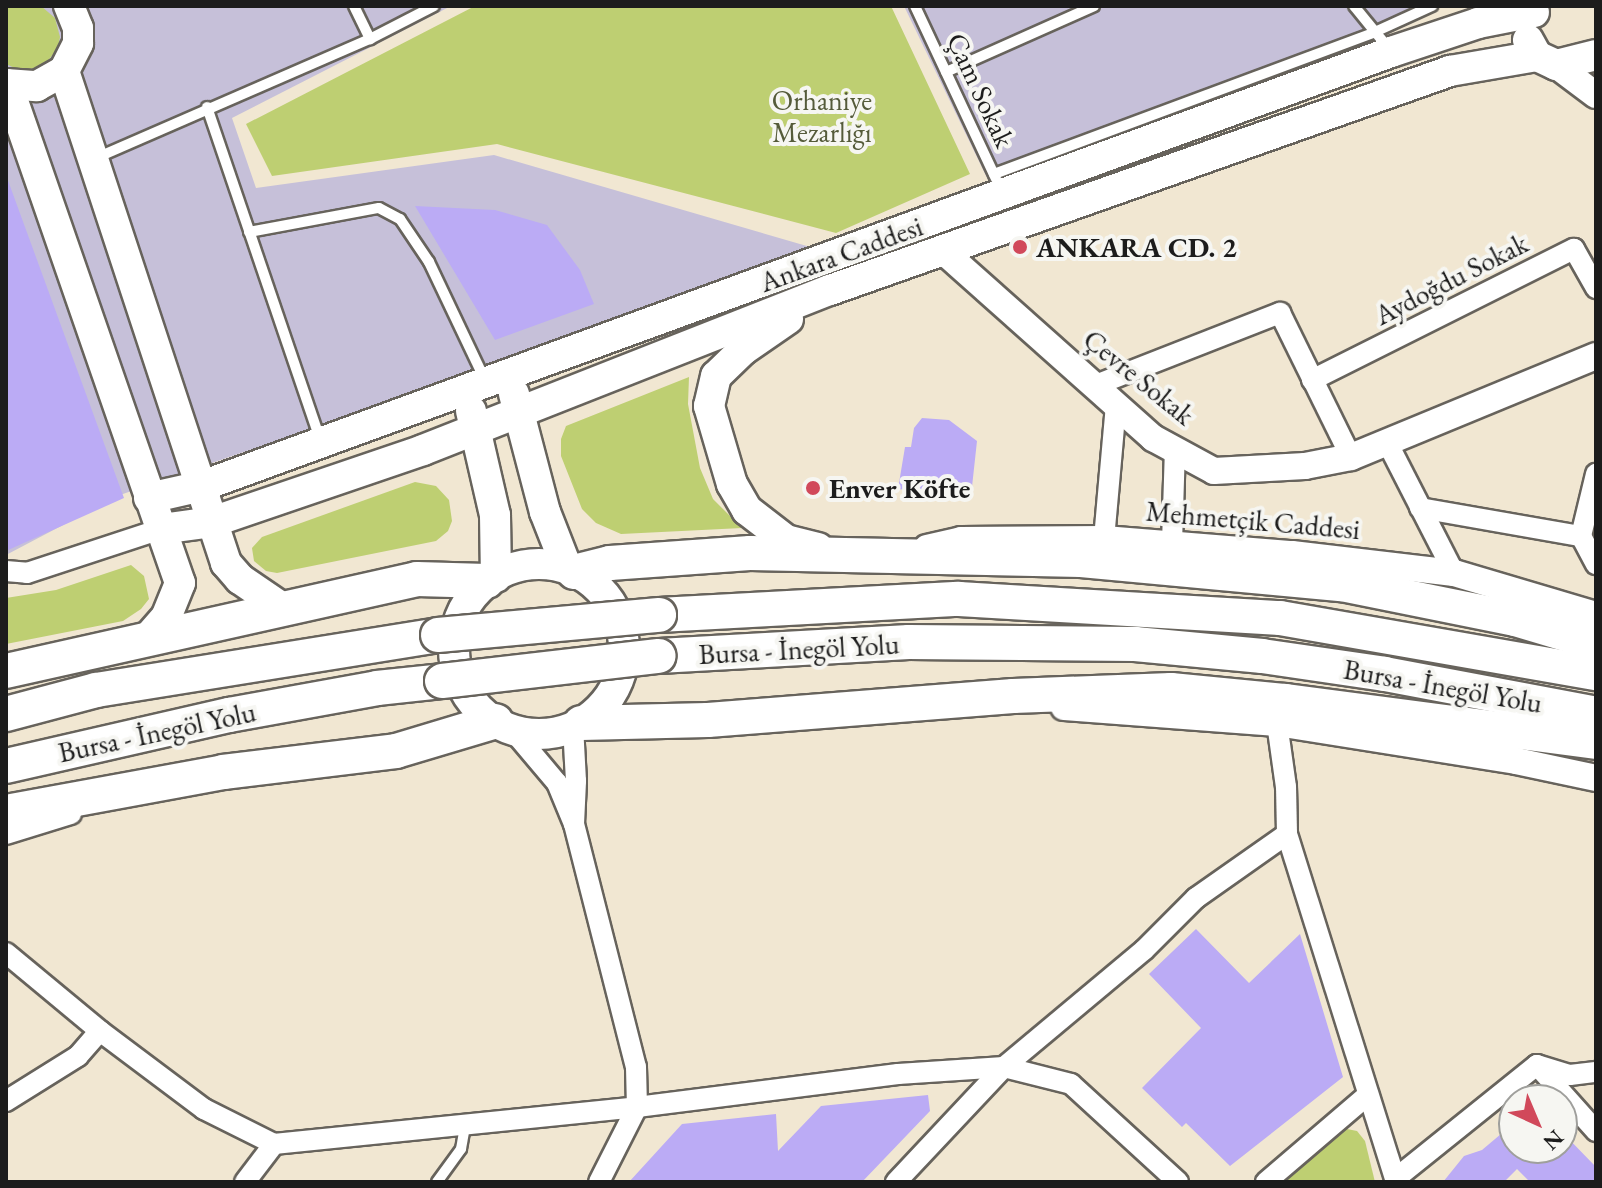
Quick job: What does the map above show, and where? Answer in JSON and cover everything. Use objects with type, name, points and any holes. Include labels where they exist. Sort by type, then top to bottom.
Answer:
[{"type":"highway","points":[[570,570],[610,563],[750,553],[1081,560],[1342,584],[1515,619],[1596,643]]},
{"type":"highway","points":[[6,671],[417,579],[491,579]]},
{"type":"highway","name":"Bursa - İnegöl Yolu","points":[[6,714],[96,690],[438,635],[659,615],[959,599],[1265,617],[1596,673]]},
{"type":"highway","name":"Bursa - İnegöl Yolu","points":[[6,766],[229,715],[377,688],[659,656],[909,642],[1135,644],[1262,656],[1369,672],[1596,714]]},
{"type":"highway","points":[[577,725],[708,720],[965,699],[1171,690],[1286,701],[1596,742]]},
{"type":"highway","points":[[6,812],[185,779],[396,751],[503,724]]},
{"type":"main road","points":[[76,8],[78,43],[64,71],[37,86],[6,84],[180,583],[167,616],[147,639]]},
{"type":"main road","name":"Ankara Caddesi","points":[[149,498],[202,486],[486,382],[999,184],[1383,42],[1536,8]]},
{"type":"main road","points":[[1536,8],[1526,27],[1528,41],[1546,61]]},
{"type":"main road","name":"Ankara Caddesi","points":[[161,529],[212,522],[477,429],[830,290],[1450,71],[1596,55]]},
{"type":"main road","points":[[64,71],[226,563],[240,579],[284,609]]},
{"type":"main road","points":[[830,290],[743,350],[716,376],[709,406],[732,484],[747,510],[786,540],[844,554]]},
{"type":"main road","points":[[486,382],[520,412],[545,512],[570,570]]},
{"type":"main road","points":[[486,382],[477,429],[495,515],[491,579]]},
{"type":"main road","points":[[539,564],[570,570],[591,581],[610,602],[622,627],[624,655],[618,682],[603,706],[577,725],[555,733],[526,734],[477,708],[461,684],[454,657],[456,629],[467,602],[491,579],[511,568],[539,564]]},
{"type":"street","points":[[1546,61],[1596,95]]},
{"type":"street","name":"Aydoğdu Sokak","points":[[1312,380],[1574,249],[1596,288]]},
{"type":"street","name":"Çevre Sokak","points":[[942,250],[1153,438],[1214,471],[1305,466],[1351,457],[1596,356]]},
{"type":"street","points":[[1096,385],[1280,313],[1351,457]]},
{"type":"street","points":[[1104,539],[1116,404]]},
{"type":"street","points":[[1387,442],[1454,573]]},
{"type":"street","points":[[1172,543],[1175,450]]},
{"type":"street","points":[[1596,474],[1581,536],[1596,564]]},
{"type":"street","points":[[1420,508],[1581,536]]},
{"type":"street","points":[[6,571],[27,573],[161,529]]},
{"type":"street","name":"Mehmetçik Caddesi","points":[[900,554],[961,540],[1104,539],[1172,543],[1454,573],[1596,615]]},
{"type":"street","points":[[965,699],[1277,723],[1516,761],[1596,778]]},
{"type":"street","points":[[1277,723],[1286,787],[1287,834],[1395,1180],[1537,1065]]},
{"type":"street","points":[[503,724],[557,783],[574,824],[636,1067],[637,1107],[599,1182]]},
{"type":"street","points":[[574,824],[577,725]]},
{"type":"street","points":[[6,834],[185,779]]},
{"type":"street","points":[[896,1182],[1004,1067],[1144,950],[1196,898],[1287,834]]},
{"type":"street","points":[[6,953],[100,1031],[204,1109],[274,1144],[637,1107],[898,1074],[1004,1067],[1071,1084],[1178,1182]]},
{"type":"street","points":[[6,1101],[78,1056],[100,1031]]},
{"type":"street","points":[[1537,1065],[1570,1075],[1596,1072]]},
{"type":"street","points":[[1537,1065],[1596,1131]]},
{"type":"street","points":[[1266,1182],[1368,1095]]},
{"type":"street","points":[[245,1182],[274,1144]]},
{"type":"lane","points":[[354,6],[370,39]]},
{"type":"lane","points":[[94,159],[207,107],[370,39],[434,6]]},
{"type":"lane","name":"Çam Sokak","points":[[915,6],[999,184]]},
{"type":"lane","points":[[946,72],[1094,6]]},
{"type":"lane","points":[[1354,6],[1383,42],[1432,6]]},
{"type":"lane","points":[[207,107],[322,442]]},
{"type":"lane","points":[[249,232],[379,208],[400,219],[429,262],[486,382]]},
{"type":"lane","points":[[437,1182],[461,1149],[465,1126]]},
{"type":"shaded area","points":[[6,6],[451,6],[232,118],[256,188],[494,155],[824,251],[120,495],[6,555]]},
{"type":"shaded area","points":[[904,6],[1434,6],[991,186]]},
{"type":"green space","points":[[11,6],[41,6],[55,18],[60,37],[58,48],[44,66],[21,71],[6,64],[6,9]]},
{"type":"green space","name":"Orhaniye Mezarlığı","points":[[475,6],[891,6],[970,174],[836,233],[497,144],[272,176],[246,124]]},
{"type":"green space","points":[[689,377],[688,404],[700,468],[713,499],[742,528],[621,534],[596,523],[582,509],[561,456],[561,439],[566,426]]},
{"type":"green space","points":[[415,482],[436,486],[449,500],[452,521],[448,531],[436,541],[277,573],[266,571],[254,561],[252,548],[262,537]]},
{"type":"green space","points":[[131,565],[144,576],[149,599],[141,609],[123,621],[6,644],[6,598],[56,590]]},
{"type":"green space","points":[[1347,1129],[1357,1131],[1365,1141],[1375,1182],[1272,1182]]},
{"type":"building","points":[[6,175],[124,498],[6,551]]},
{"type":"building","points":[[415,206],[495,210],[547,225],[580,270],[594,304],[495,340]]},
{"type":"building","points":[[922,418],[949,420],[977,441],[971,496],[898,489],[905,447],[911,447],[914,428]]},
{"type":"building","points":[[1196,929],[1249,983],[1300,934],[1343,1077],[1230,1166],[1186,1123],[1182,1127],[1142,1088],[1201,1028],[1149,974]]},
{"type":"building","points":[[928,1095],[930,1111],[862,1182],[629,1182],[682,1124],[776,1114],[778,1151],[821,1106]]},
{"type":"building","points":[[1498,1136],[1498,1164],[1578,1164],[1578,1148],[1596,1167],[1596,1182],[1530,1182],[1517,1169],[1504,1182],[1443,1182],[1464,1156],[1482,1150]]},
{"type":"place","name":"ANKARA CD. 2","points":[[1020,247]]},
{"type":"place","name":"Enver Köfte","points":[[813,488]]}]
